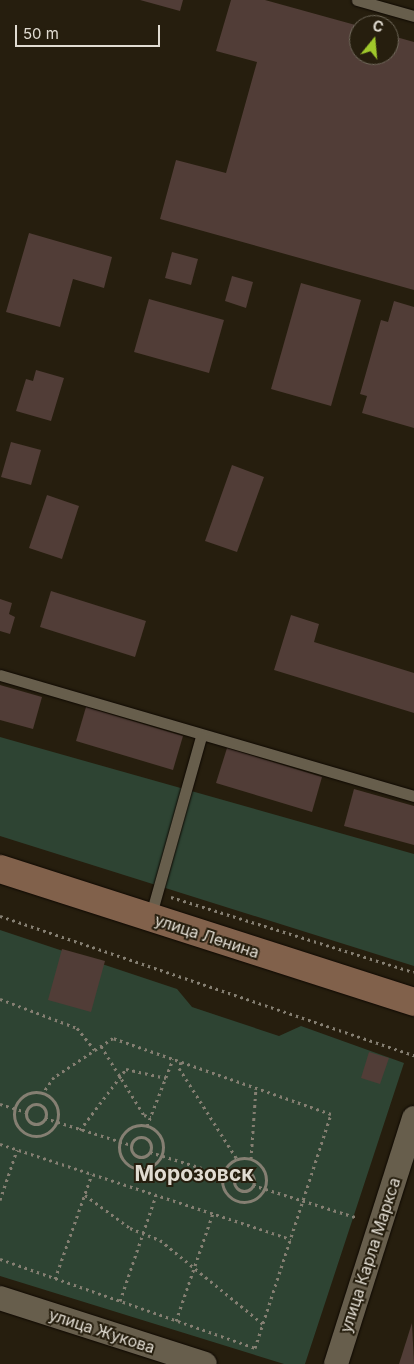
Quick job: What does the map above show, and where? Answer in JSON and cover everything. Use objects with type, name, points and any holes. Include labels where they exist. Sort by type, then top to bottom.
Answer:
[{"type":"street","name":"улица Ленина","points":[[0,869],[153,905],[414,1002]]},
{"type":"street","name":"улица Карла Маркса","points":[[336,1364],[414,1118]]},
{"type":"street","name":"улица Жукова","points":[[0,1298],[205,1364]]},
{"type":"lane","points":[[357,0],[414,16]]},
{"type":"lane","points":[[0,675],[201,736],[414,796]]},
{"type":"lane","points":[[153,905],[201,736]]},
{"type":"path","points":[[153,905],[414,972]]},
{"type":"path","points":[[0,916],[414,1056]]},
{"type":"path","points":[[0,999],[77,1028],[95,1050]]},
{"type":"path","points":[[0,1260],[255,1348],[331,1114],[113,1038],[54,1077],[43,1093]]},
{"type":"path","points":[[101,1046],[144,1115],[151,1117]]},
{"type":"path","points":[[147,1126],[173,1059]]},
{"type":"path","points":[[181,1062],[179,1068],[237,1160]]},
{"type":"path","points":[[80,1130],[119,1075],[134,1068],[166,1078]]},
{"type":"path","points":[[251,1159],[256,1088]]},
{"type":"path","points":[[43,1093],[56,1104],[56,1122],[42,1134],[30,1134],[19,1127],[15,1109],[25,1094],[43,1093]]},
{"type":"path","points":[[0,1104],[26,1112],[33,1123],[45,1118],[131,1145],[144,1138],[150,1152]]},
{"type":"path","points":[[26,1112],[30,1106],[39,1104],[46,1111],[45,1118]]},
{"type":"path","points":[[119,1142],[133,1126],[147,1126],[159,1134],[161,1155]]},
{"type":"path","points":[[119,1142],[122,1158],[134,1167],[150,1166],[161,1155]]},
{"type":"path","points":[[0,1144],[290,1239]]},
{"type":"path","points":[[131,1145],[138,1157],[150,1152],[234,1178],[247,1171],[253,1184]]},
{"type":"path","points":[[0,1200],[17,1150]]},
{"type":"path","points":[[223,1175],[237,1160],[251,1159],[262,1168],[265,1188]]},
{"type":"path","points":[[55,1279],[92,1174]]},
{"type":"path","points":[[223,1175],[225,1191],[238,1201],[254,1200],[265,1188]]},
{"type":"path","points":[[234,1178],[241,1190],[253,1184],[355,1217]]},
{"type":"path","points":[[85,1195],[143,1234],[160,1240],[263,1324]]},
{"type":"path","points":[[120,1301],[156,1195]]},
{"type":"path","points":[[176,1321],[213,1214]]},
{"type":"green space","points":[[0,737],[414,854],[414,966],[0,836]]},
{"type":"green space","points":[[0,930],[177,989],[192,1007],[279,1036],[301,1026],[404,1063],[305,1364],[284,1364],[0,1276]]},
{"type":"building","points":[[140,0],[183,0],[180,11]]},
{"type":"building","points":[[231,0],[265,0],[349,23],[349,65],[399,65],[399,38],[414,42],[414,290],[160,219],[176,160],[226,173],[257,62],[216,51]]},
{"type":"building","points":[[29,233],[112,257],[104,288],[73,279],[60,327],[6,312]]},
{"type":"building","points":[[172,252],[198,259],[191,285],[165,278]]},
{"type":"building","points":[[232,276],[253,282],[246,308],[225,301]]},
{"type":"building","points":[[301,283],[361,300],[331,406],[271,389]]},
{"type":"building","points":[[149,299],[224,320],[209,373],[134,352]]},
{"type":"building","points":[[394,301],[414,307],[414,428],[362,413],[367,396],[360,394],[381,320],[388,322]]},
{"type":"building","points":[[36,370],[64,378],[51,421],[16,411],[26,379],[33,381]]},
{"type":"building","points":[[11,442],[41,450],[31,485],[1,477]]},
{"type":"building","points":[[232,465],[264,477],[237,552],[205,541]]},
{"type":"building","points":[[47,495],[79,506],[62,559],[29,548]]},
{"type":"building","points":[[51,591],[146,621],[135,657],[40,627]]},
{"type":"building","points":[[0,599],[12,603],[9,614],[15,617],[10,634],[0,631]]},
{"type":"building","points":[[291,615],[319,624],[314,642],[414,673],[414,713],[274,670]]},
{"type":"building","points":[[0,685],[42,697],[33,729],[0,720]]},
{"type":"building","points":[[86,707],[183,736],[173,770],[76,741]]},
{"type":"building","points":[[227,748],[322,777],[312,812],[216,783]]},
{"type":"building","points":[[354,789],[414,806],[414,845],[344,826]]},
{"type":"building","points":[[62,949],[105,961],[91,1012],[48,1000]]},
{"type":"building","points":[[369,1052],[389,1058],[380,1084],[361,1078]]},
{"type":"building","points":[[412,1323],[414,1364],[399,1364]]},
{"type":"district","name":"Морозовск","points":[[194,1174]]}]
